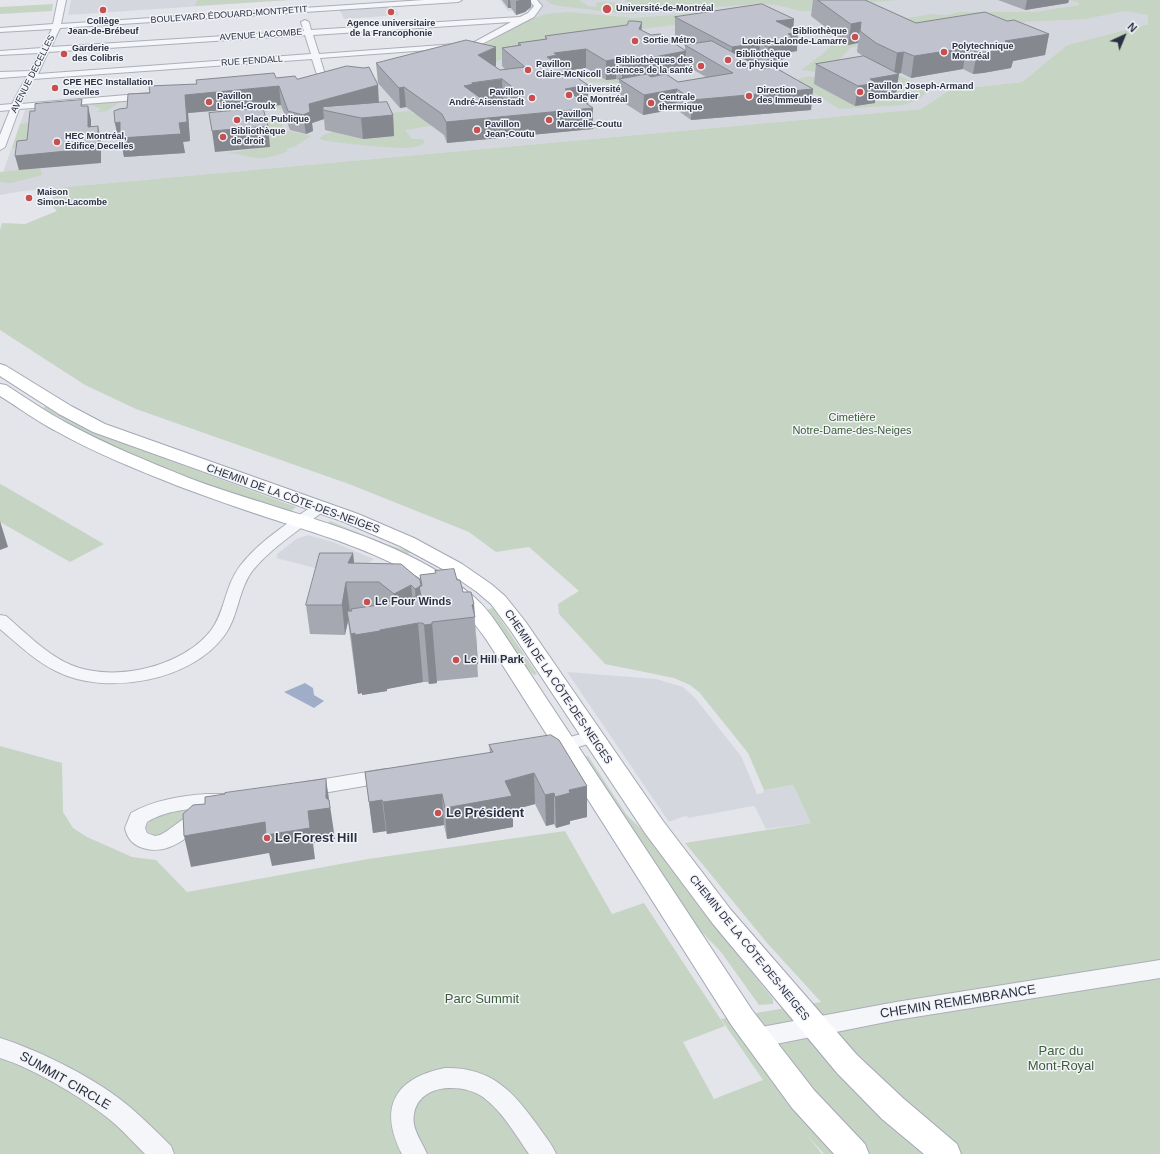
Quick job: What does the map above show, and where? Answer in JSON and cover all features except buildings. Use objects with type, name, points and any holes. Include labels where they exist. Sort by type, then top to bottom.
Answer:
[{"type":"main road","name":"CHEMIN DE LA CÔTE-DES-NEIGES","points":[[0,369],[66,410],[99,428],[137,443],[320,507],[376,529],[420,549],[463,573],[491,593],[518,626],[654,827],[701,891],[813,1026],[878,1095],[946,1154]]},
{"type":"main road","name":"CHEMIN DE LA CÔTE-DES-NEIGES","points":[[0,389],[51,421],[99,446],[203,489],[351,540],[399,560],[447,586],[468,602],[498,642],[699,954],[756,1038],[803,1100],[854,1154]]},
{"type":"street","name":"AVENUE DECELLES","points":[[0,147],[19,98],[33,75],[57,27],[62,0]]},
{"type":"street","name":"BOULEVARD ÉDOUARD-MONTPETIT","points":[[0,30],[458,0]]},
{"type":"street","points":[[451,56],[472,47],[531,15],[538,6],[533,0]]},
{"type":"street","points":[[299,2],[315,57],[319,82],[334,80]]},
{"type":"street","name":"AVENUE LACOMBE","points":[[0,53],[522,19]]},
{"type":"street","name":"RUE FENDALL","points":[[0,75],[33,75],[459,46],[472,47]]},
{"type":"street","points":[[0,108],[161,95]]},
{"type":"street","points":[[0,100],[19,98]]},
{"type":"street","points":[[0,620],[54,662],[78,674],[95,677],[120,678],[146,674],[165,668],[193,655],[214,639],[225,621],[232,594],[246,570],[261,553],[320,507]]},
{"type":"street","points":[[537,752],[564,746],[592,736]]},
{"type":"street","points":[[288,792],[406,773]]},
{"type":"street","name":"CHEMIN REMEMBRANCE","points":[[756,1038],[896,1011],[1160,970]]},
{"type":"street","name":"SUMMIT CIRCLE","points":[[0,1048],[16,1053],[46,1067],[97,1097],[122,1115],[162,1154]]},
{"type":"street","points":[[415,1154],[403,1130],[402,1114],[405,1103],[414,1092],[429,1081],[444,1077],[461,1078],[480,1083],[496,1093],[510,1106],[544,1154]]},
{"type":"shaded area","name":"Collège Jean-de-Brébeuf","points":[[71,0],[289,0],[68,15]]},
{"type":"shaded area","name":"Université de Montréal","points":[[500,0],[1149,0],[1148,24],[1067,45],[1022,82],[950,90],[921,109],[23,191],[0,195],[0,181],[25,110],[382,79],[465,56],[532,19],[541,9],[508,11]]},
{"type":"shaded area","points":[[393,6],[399,15],[344,19],[340,10]]},
{"type":"shaded area","points":[[308,535],[333,542],[374,559],[356,572],[331,572],[276,558],[278,556],[276,555],[296,539]]},
{"type":"shaded area","points":[[567,672],[656,679],[683,687],[695,698],[741,756],[757,794],[763,793],[764,790],[793,785],[811,823],[766,829],[755,807],[753,806],[688,818],[687,816],[669,822]]},
{"type":"green space","points":[[198,0],[289,0],[194,6]]},
{"type":"green space","points":[[546,0],[579,0],[590,7],[597,6],[596,3],[600,2],[610,2],[634,8],[633,11],[639,11],[639,8],[628,4],[625,0],[898,0],[873,2],[817,11],[800,11],[777,5],[757,4],[626,14],[560,6],[551,4]]},
{"type":"green space","name":"Cimetière Notre-Dame-des-Neiges","points":[[1070,0],[1160,0],[1160,1154],[824,1154],[807,1135],[822,1154],[0,1154],[0,746],[62,763],[63,812],[73,828],[87,837],[132,857],[156,860],[187,892],[368,859],[565,831],[612,914],[644,903],[725,1026],[683,1042],[714,1099],[763,1080],[721,1019],[821,1002],[768,944],[685,843],[811,823],[793,785],[764,790],[748,753],[699,692],[690,685],[674,678],[605,664],[559,614],[558,604],[579,591],[529,547],[496,552],[469,532],[349,484],[136,409],[85,385],[0,330],[0,230],[2,223],[25,224],[57,211],[51,205],[55,188],[921,109],[950,90],[1022,82],[1067,45],[1148,24],[1148,15],[1125,11],[1085,19],[1004,23],[920,35],[896,20],[931,14],[947,15],[959,12],[1035,12],[1079,5],[1079,3]]},
{"type":"green space","points":[[53,4],[52,11],[0,14],[0,7]]},
{"type":"green space","points":[[771,8],[778,12],[633,30],[528,46],[488,66],[467,55],[526,21],[546,14],[568,12],[635,18]]},
{"type":"green space","points":[[831,39],[835,39],[840,46],[855,44],[858,46],[850,48],[836,63],[816,72],[801,70],[825,52],[832,44]]},
{"type":"green space","points":[[594,73],[606,80],[616,79],[623,83],[590,82],[582,77]]},
{"type":"green space","points":[[897,74],[929,90],[918,100],[903,105],[839,109],[796,81],[804,77],[822,78],[868,99],[881,81],[902,83],[898,79]]},
{"type":"green space","points":[[458,90],[505,99],[567,101],[602,128],[593,129],[583,124],[556,117],[525,115],[484,117],[488,119],[483,120],[479,118],[405,130],[412,139],[422,139],[425,142],[419,146],[410,148],[362,145],[319,139],[323,135],[390,113],[410,111],[413,114],[474,104]]},
{"type":"green space","points":[[127,101],[118,103],[107,111],[99,112],[97,111],[101,109],[83,104]]},
{"type":"green space","points":[[281,104],[299,104],[259,113],[218,113],[218,111]]},
{"type":"green space","points":[[265,121],[281,121],[284,130],[311,136],[294,147],[286,149],[288,151],[269,157],[257,158],[226,153],[270,147]]},
{"type":"green space","points":[[38,122],[33,146],[12,148],[20,124]]},
{"type":"green space","points":[[40,168],[42,175],[11,183],[0,182],[0,172]]},
{"type":"green space","points":[[46,406],[78,425],[105,437],[296,507],[290,512],[227,491],[164,467],[132,454],[72,425],[43,408]]},
{"type":"green space","points":[[0,484],[104,544],[70,562],[0,522]]},
{"type":"green space","points":[[330,521],[386,544],[411,552],[408,554],[398,552],[326,525]]},
{"type":"green space","points":[[493,608],[537,674],[534,675],[522,663],[486,610]]},
{"type":"green space","points":[[588,756],[626,814],[644,832],[697,904],[773,999],[773,1004],[759,1005],[721,952],[692,922],[583,757]]},
{"type":"green space","points":[[206,805],[168,832],[157,836],[147,831],[147,825],[152,820],[169,812]]},
{"type":"water","points":[[305,683],[313,688],[314,695],[324,701],[314,708],[284,692]]},
{"type":"place","name":"Université-de-Montréal","points":[[607,9]]},
{"type":"place","name":"Collège Jean-de-Brébeuf","points":[[103,10]]},
{"type":"place","name":"Agence universitaire de la Francophonie","points":[[391,12]]},
{"type":"place","name":"Bibliothèque Louise-Lalonde-Lamarre","points":[[855,37]]},
{"type":"place","name":"Sortie Métro","points":[[635,41]]},
{"type":"place","name":"Polytechnique Montréal","points":[[944,52]]},
{"type":"place","name":"Garderie des Colibris","points":[[64,54]]},
{"type":"place","name":"Bibliothèque de physique","points":[[728,60]]},
{"type":"place","name":"Bibliothèques des sciences de la santé","points":[[701,66]]},
{"type":"place","name":"Pavillon Claire-McNicoll","points":[[528,70]]},
{"type":"place","name":"CPE HEC Installation Decelles","points":[[55,88]]},
{"type":"place","name":"Pavillon Joseph-Armand Bombardier","points":[[860,92]]},
{"type":"place","name":"Université de Montréal","points":[[569,95]]},
{"type":"place","name":"Direction des Immeubles","points":[[749,96]]},
{"type":"place","name":"Pavillon André-Aisenstadt","points":[[532,98]]},
{"type":"place","name":"Pavillon Lionel-Groulx","points":[[209,102]]},
{"type":"place","name":"Centrale thermique","points":[[651,103]]},
{"type":"place","name":"Place Publique","points":[[237,120]]},
{"type":"place","name":"Pavillon Marcelle-Coutu","points":[[549,120]]},
{"type":"place","name":"Pavillon Jean-Coutu","points":[[477,130]]},
{"type":"place","name":"Bibliothèque de droit","points":[[223,137]]},
{"type":"place","name":"HEC Montréal, Édifice Decelles","points":[[57,142]]},
{"type":"place","name":"Maison Simon-Lacombe","points":[[29,198]]},
{"type":"place","name":"Le Four Winds","points":[[367,602]]},
{"type":"place","name":"Le Hill Park","points":[[456,660]]},
{"type":"place","name":"Le Président","points":[[438,813]]},
{"type":"place","name":"Le Forest Hill","points":[[267,838]]},
{"type":"park label","name":"Parc Summit","points":[[482,999]]},
{"type":"park label","name":"Parc du Mont-Royal","points":[[1061,1058]]}]
